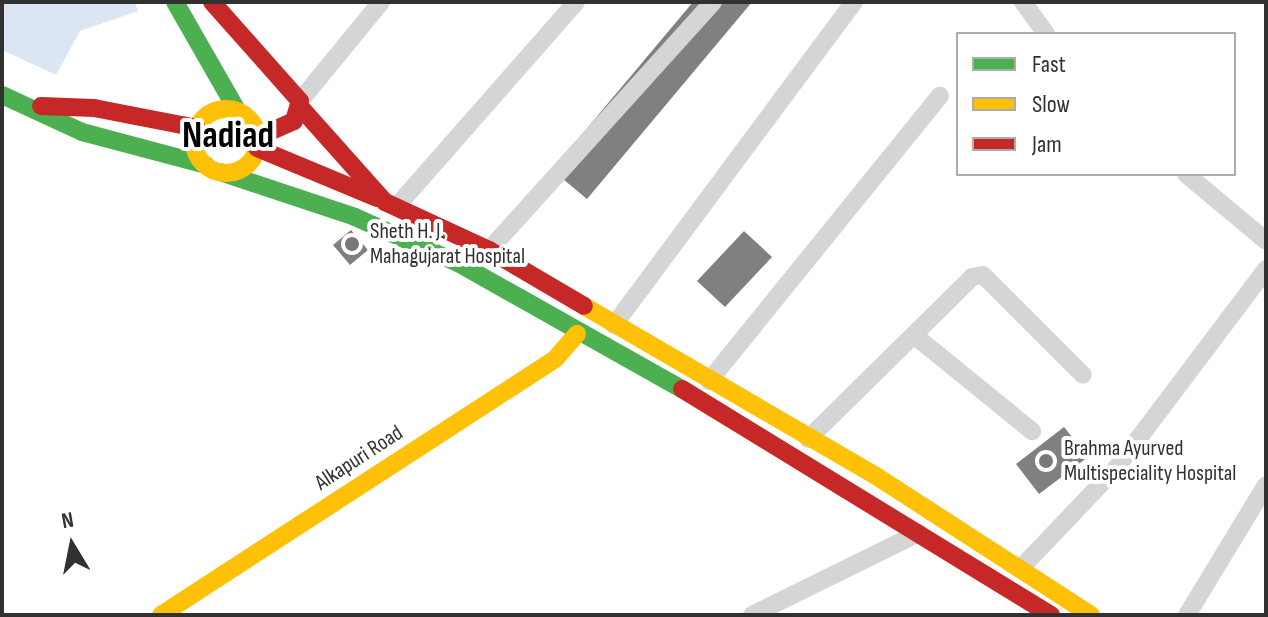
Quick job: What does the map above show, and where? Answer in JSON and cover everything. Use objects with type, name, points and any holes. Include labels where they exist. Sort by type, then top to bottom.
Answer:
[{"type":"main road","points":[[175,2],[238,112],[250,119],[258,143],[489,250],[808,439],[1091,615]]},
{"type":"main road","points":[[212,2],[391,204]]},
{"type":"main road","points":[[2,95],[35,106],[82,132],[213,168],[355,217],[458,263],[577,334],[694,396],[1051,615]]},
{"type":"main road","points":[[238,112],[213,112],[197,128],[194,144],[213,168],[240,169],[258,143],[285,129],[301,105]]},
{"type":"main road","points":[[35,106],[94,108],[197,128]]},
{"type":"main road","name":"Alkapuri Road","points":[[161,615],[530,375],[577,334]]},
{"type":"street","points":[[301,105],[381,2]]},
{"type":"street","points":[[391,204],[576,2]]},
{"type":"street","points":[[489,250],[713,2]]},
{"type":"street","points":[[614,325],[854,2]]},
{"type":"street","points":[[1023,2],[1045,32]]},
{"type":"street","points":[[709,381],[940,96]]},
{"type":"street","points":[[1188,176],[1266,241]]},
{"type":"street","points":[[1020,569],[1117,467],[1266,269]]},
{"type":"street","points":[[808,439],[972,277],[983,275],[1083,375]]},
{"type":"street","points":[[915,336],[1032,431]]},
{"type":"street","points":[[1187,615],[1266,485]]},
{"type":"street","points":[[752,615],[919,533]]},
{"type":"shaded area","points":[[2,2],[135,2],[138,11],[80,31],[56,75],[2,50]]},
{"type":"building","points":[[693,2],[752,2],[587,199],[552,170]]},
{"type":"building","points":[[351,230],[368,250],[350,265],[333,245]]},
{"type":"building","points":[[744,231],[772,257],[725,307],[697,281]]},
{"type":"building","points":[[1064,427],[1088,457],[1039,494],[1016,464]]},
{"type":"traffic: fast","points":[[175,2],[238,112]]},
{"type":"traffic: fast","points":[[2,95],[82,132],[206,165]]},
{"type":"traffic: fast","points":[[220,172],[355,217],[458,263],[682,389]]},
{"type":"traffic: slow","points":[[226,109],[244,115],[252,123],[258,141],[252,159],[244,167],[226,173],[208,167],[200,159],[194,141],[200,123],[208,115],[226,109]]},
{"type":"traffic: slow","points":[[584,306],[876,476],[1091,615]]},
{"type":"traffic: slow","points":[[161,615],[556,358],[577,334]]},
{"type":"traffic: jam","points":[[212,2],[300,101],[294,121],[258,137]]},
{"type":"traffic: jam","points":[[41,106],[94,108],[197,128]]},
{"type":"traffic: jam","points":[[302,109],[385,202],[489,250],[584,306]]},
{"type":"traffic: jam","points":[[257,148],[377,198]]},
{"type":"traffic: jam","points":[[682,389],[1051,615]]},
{"type":"place","name":"Sheth H. J. Mahagujarat Hospital","points":[[352,244]]},
{"type":"place","name":"Brahma Ayurved Multispeciality Hospital","points":[[1046,461]]},
{"type":"district","name":"Nadiad","points":[[228,136]]}]
